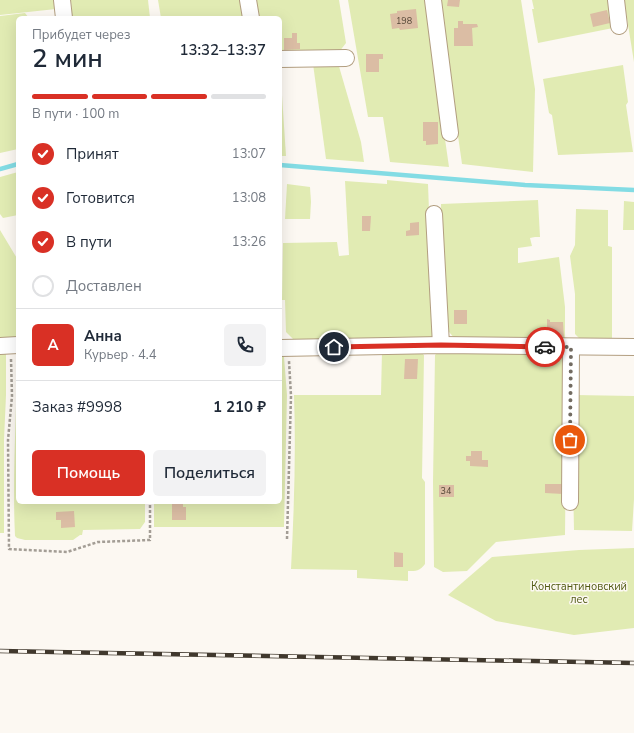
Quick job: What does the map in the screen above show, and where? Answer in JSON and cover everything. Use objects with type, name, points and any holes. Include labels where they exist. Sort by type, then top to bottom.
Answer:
[{"type":"street","points":[[62,0],[64,16]]},
{"type":"street","points":[[248,0],[251,16]]},
{"type":"street","points":[[432,0],[450,133]]},
{"type":"street","points":[[616,0],[620,26]]},
{"type":"street","points":[[282,59],[346,58]]},
{"type":"street","points":[[434,214],[441,345]]},
{"type":"street","points":[[284,348],[441,345],[634,347]]},
{"type":"street","points":[[570,502],[571,347]]},
{"type":"path","points":[[9,346],[12,396],[8,440],[9,549],[67,552],[98,542],[150,540],[150,504]]},
{"type":"path","points":[[284,348],[291,396],[288,539]]},
{"type":"green space","points":[[0,0],[56,0],[56,9],[0,15]]},
{"type":"green space","points":[[71,0],[148,0],[150,16],[72,16]]},
{"type":"green space","points":[[158,0],[244,0],[246,16],[161,16]]},
{"type":"green space","points":[[255,0],[339,0],[346,43],[339,52],[282,54],[282,16],[257,16]]},
{"type":"green space","points":[[348,0],[425,0],[449,167],[390,162],[383,117],[368,117]]},
{"type":"green space","points":[[440,0],[521,0],[535,89],[533,172],[462,164]]},
{"type":"green space","points":[[532,0],[614,0],[618,27],[538,43],[532,9],[534,9]]},
{"type":"green space","points":[[624,0],[634,0],[634,62]]},
{"type":"green space","points":[[25,13],[27,16],[16,16],[16,149],[0,153],[0,16]]},
{"type":"green space","points":[[338,63],[361,142],[364,162],[326,159],[313,64]]},
{"type":"green space","points":[[623,65],[628,102],[626,105],[633,152],[558,155],[552,115],[549,113],[543,79]]},
{"type":"green space","points":[[282,95],[286,156],[282,156]]},
{"type":"green space","points":[[16,173],[16,215],[3,218],[0,214],[0,177]]},
{"type":"green space","points":[[387,180],[428,184],[435,331],[432,340],[294,340],[286,332],[285,300],[282,300],[283,243],[337,242],[339,256],[349,255],[345,181],[387,184]]},
{"type":"green space","points":[[287,184],[310,187],[310,219],[285,219]]},
{"type":"green space","points":[[538,200],[540,237],[530,238],[532,246],[518,248],[518,263],[559,257],[565,307],[565,341],[455,339],[444,326],[440,263],[441,204]]},
{"type":"green space","points":[[624,201],[634,202],[634,230],[623,230]]},
{"type":"green space","points":[[576,209],[608,210],[608,246],[612,247],[612,339],[580,339],[575,334],[575,294],[570,256],[575,245]]},
{"type":"green space","points":[[0,230],[16,257],[16,339],[0,339]]},
{"type":"green space","points":[[0,350],[6,350],[4,533],[0,533]]},
{"type":"green space","points":[[382,351],[419,351],[424,355],[422,478],[425,482],[425,564],[418,570],[408,571],[408,581],[357,578],[357,570],[291,569],[295,438],[294,395],[381,395]]},
{"type":"green space","points":[[439,351],[565,354],[565,535],[496,542],[467,571],[443,572],[434,567],[433,482],[435,355]]},
{"type":"green space","points":[[282,356],[284,357],[287,395],[284,527],[154,527],[154,504],[282,504]]},
{"type":"green space","points":[[575,395],[634,396],[634,499],[632,531],[574,530],[573,482]]},
{"type":"green space","points":[[16,397],[16,504],[145,504],[145,522],[140,529],[83,530],[82,535],[73,540],[25,540],[15,536],[14,490]]},
{"type":"green space","name":"Константиновский лес","points":[[634,548],[634,628],[574,635],[496,621],[448,595],[492,557],[579,550]]},
{"type":"building","points":[[448,0],[460,0],[459,7],[447,6]]},
{"type":"building","points":[[416,9],[418,28],[400,30],[399,28],[392,29],[390,14],[397,13],[397,11]]},
{"type":"building","points":[[607,10],[610,23],[593,27],[590,14]]},
{"type":"building","points":[[458,21],[463,21],[463,24],[477,24],[478,27],[472,28],[473,46],[454,46],[454,28],[458,28]]},
{"type":"building","points":[[292,33],[297,33],[297,43],[300,43],[300,49],[284,50],[284,38],[292,38]]},
{"type":"building","points":[[366,54],[383,54],[383,59],[379,59],[379,72],[366,72]]},
{"type":"building","points":[[423,122],[438,122],[438,144],[426,145],[426,141],[423,141]]},
{"type":"building","points":[[362,216],[371,216],[370,231],[362,231]]},
{"type":"building","points":[[419,222],[419,235],[406,236],[406,231],[410,230],[410,223]]},
{"type":"building","points":[[454,310],[467,310],[467,324],[454,324]]},
{"type":"building","points":[[547,319],[550,320],[550,322],[563,322],[564,338],[550,338],[549,327],[547,328]]},
{"type":"building","points":[[405,359],[418,359],[417,379],[404,379]]},
{"type":"building","points":[[471,451],[482,451],[482,460],[488,460],[488,467],[470,466],[470,461],[466,461],[466,456],[471,456]]},
{"type":"building","points":[[545,484],[564,484],[563,494],[545,493]]},
{"type":"building","points":[[439,485],[454,485],[454,497],[439,497]]},
{"type":"building","points":[[172,504],[183,504],[183,507],[186,507],[186,520],[172,520]]},
{"type":"building","points":[[74,511],[75,527],[61,528],[61,520],[56,520],[56,512]]},
{"type":"building","points":[[394,552],[403,553],[403,567],[394,567]]},
{"type":"waterway","points":[[0,169],[16,165]]},
{"type":"waterway","points":[[282,165],[525,185],[634,190]]},
{"type":"railway","points":[[0,651],[634,663]]},
{"type":"way so far","points":[[545,347],[571,347],[570,440]]},
{"type":"route","points":[[334,347],[441,345],[545,347]]}]
